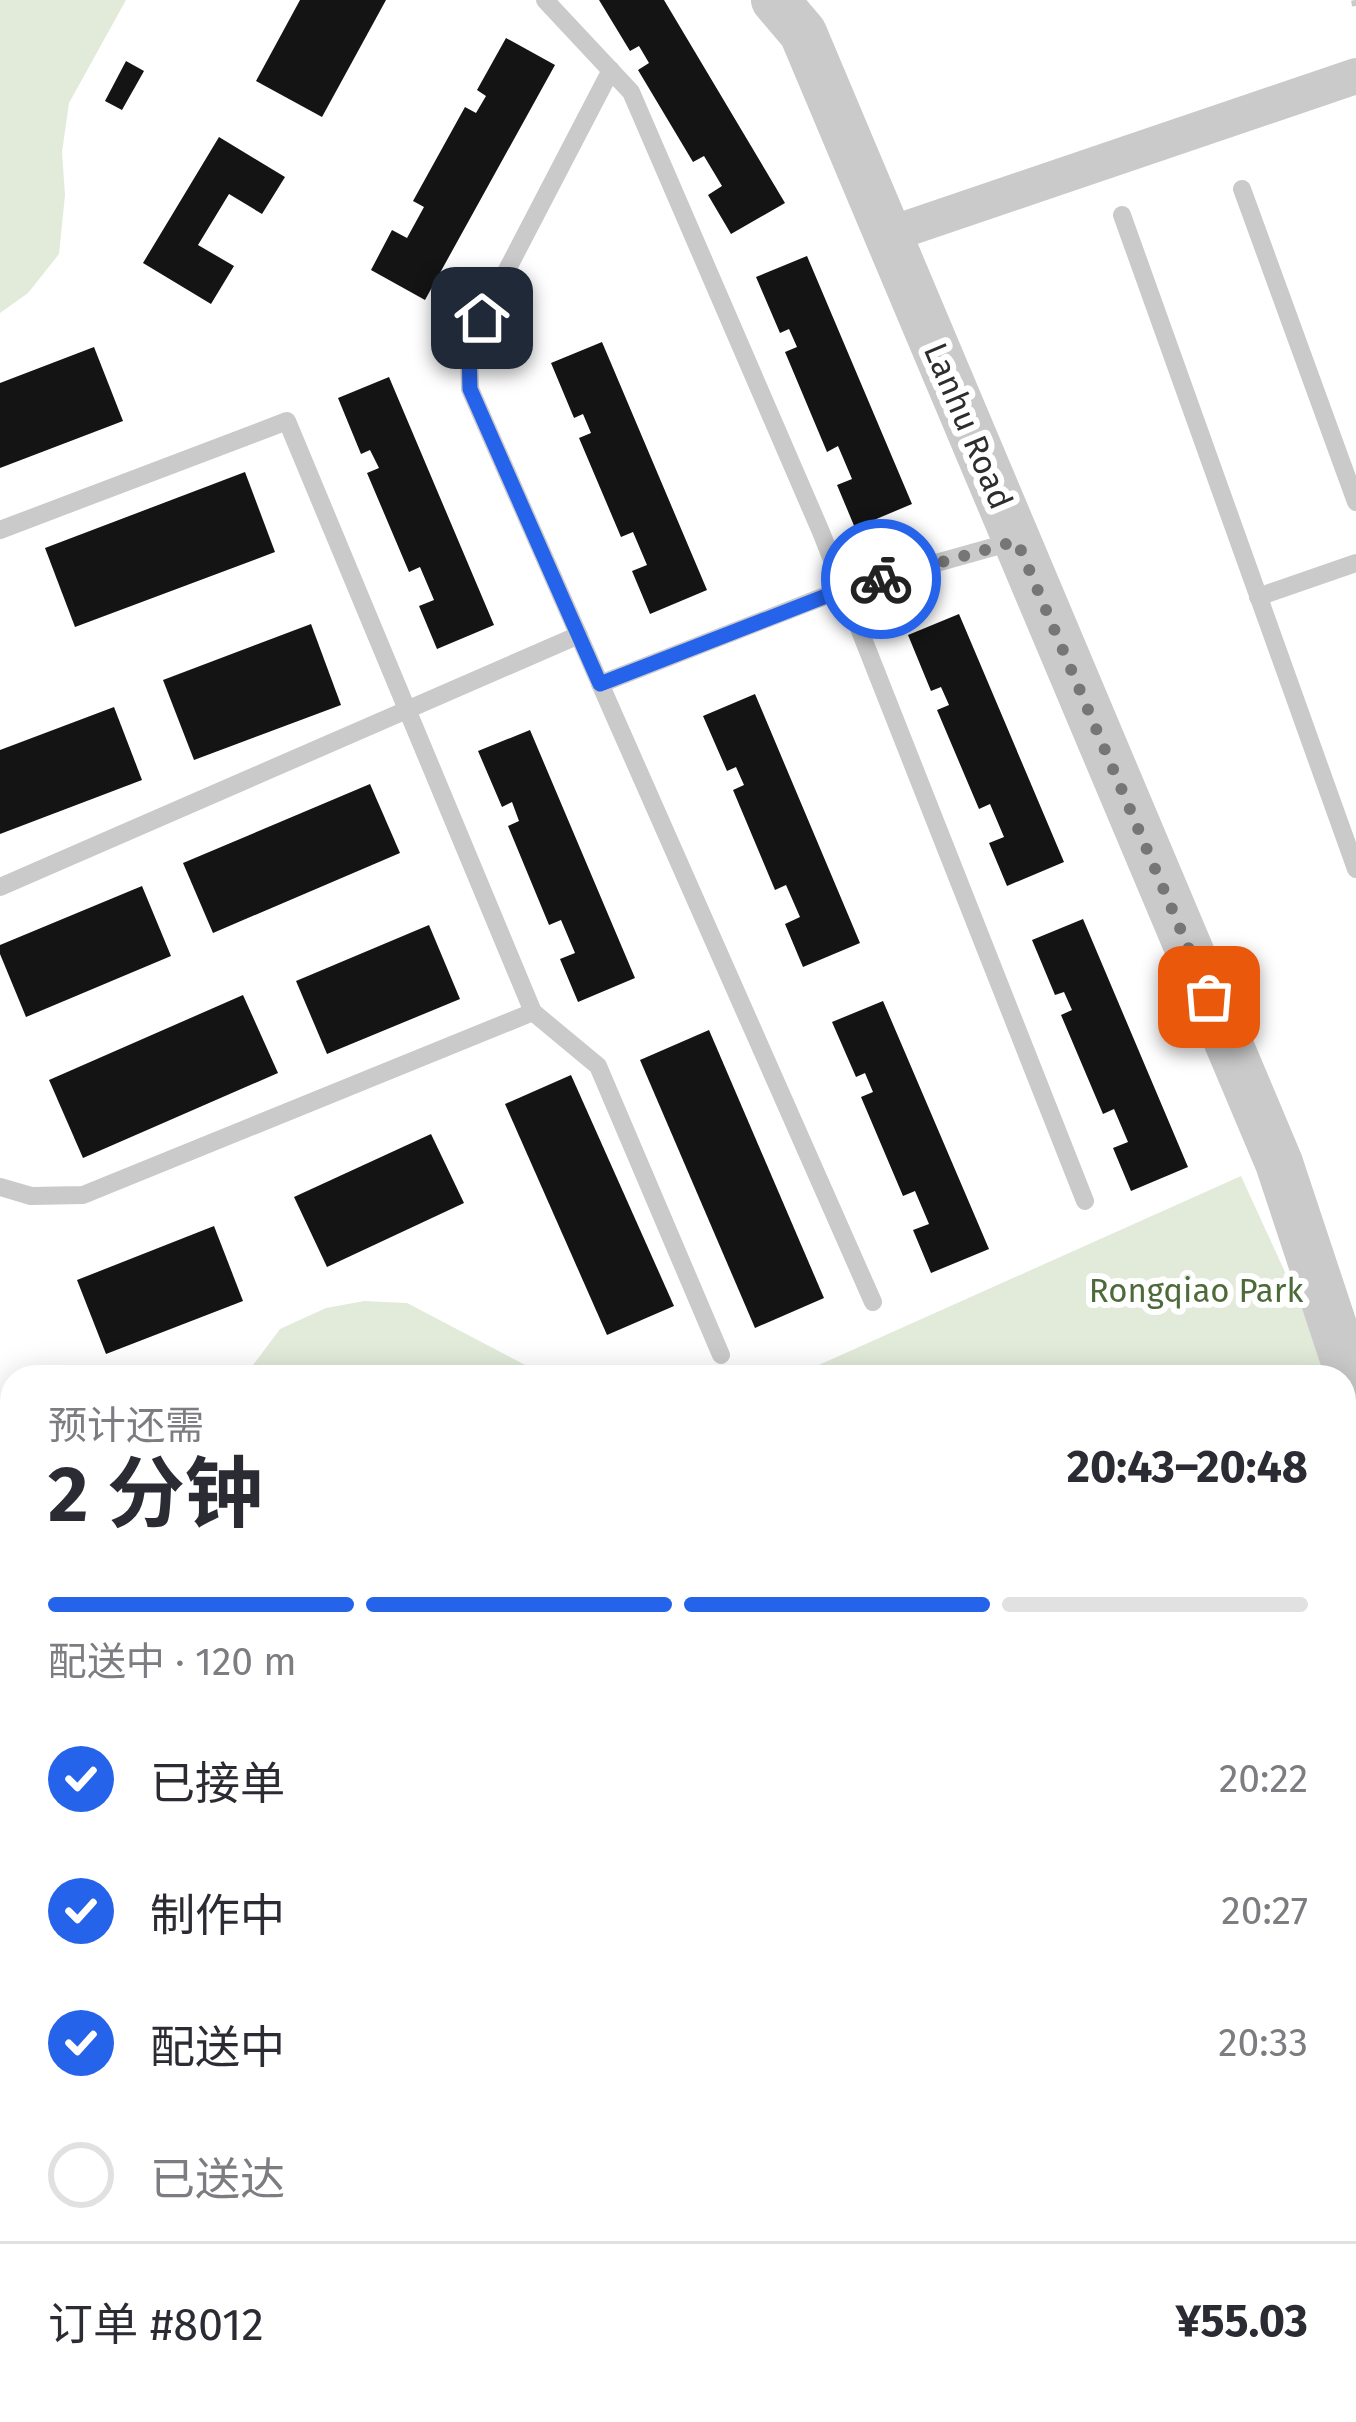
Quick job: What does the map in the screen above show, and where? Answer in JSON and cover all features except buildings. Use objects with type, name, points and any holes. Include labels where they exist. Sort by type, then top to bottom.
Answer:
[{"type":"street","name":"Lanhu Road","points":[[775,0],[803,33],[1280,1163],[1346,1365]]},
{"type":"street","points":[[888,235],[1356,76]]},
{"type":"lane","points":[[545,0],[631,92],[844,589],[1085,1201]]},
{"type":"lane","points":[[611,70],[482,318],[469,353],[470,389],[874,1302]]},
{"type":"lane","points":[[1242,189],[1356,502]]},
{"type":"lane","points":[[1123,215],[1356,869]]},
{"type":"lane","points":[[0,530],[287,421],[533,1012],[598,1066],[721,1355]]},
{"type":"lane","points":[[600,684],[844,589],[1017,541]]},
{"type":"lane","points":[[1258,597],[1356,563]]},
{"type":"lane","points":[[0,887],[579,635]]},
{"type":"lane","points":[[0,1187],[31,1196],[83,1196],[533,1012]]},
{"type":"green space","points":[[0,0],[126,0],[69,103],[62,152],[65,195],[59,254],[28,293],[0,313]]},
{"type":"green space","name":"Rongqiao Park","points":[[1241,1176],[1328,1365],[819,1365]]},
{"type":"green space","points":[[364,1301],[407,1303],[525,1365],[253,1365],[280,1329],[326,1308]]},
{"type":"way so far","points":[[881,579],[1017,541],[1209,997]]},
{"type":"route","points":[[482,318],[469,353],[470,389],[600,684],[881,579]]}]
